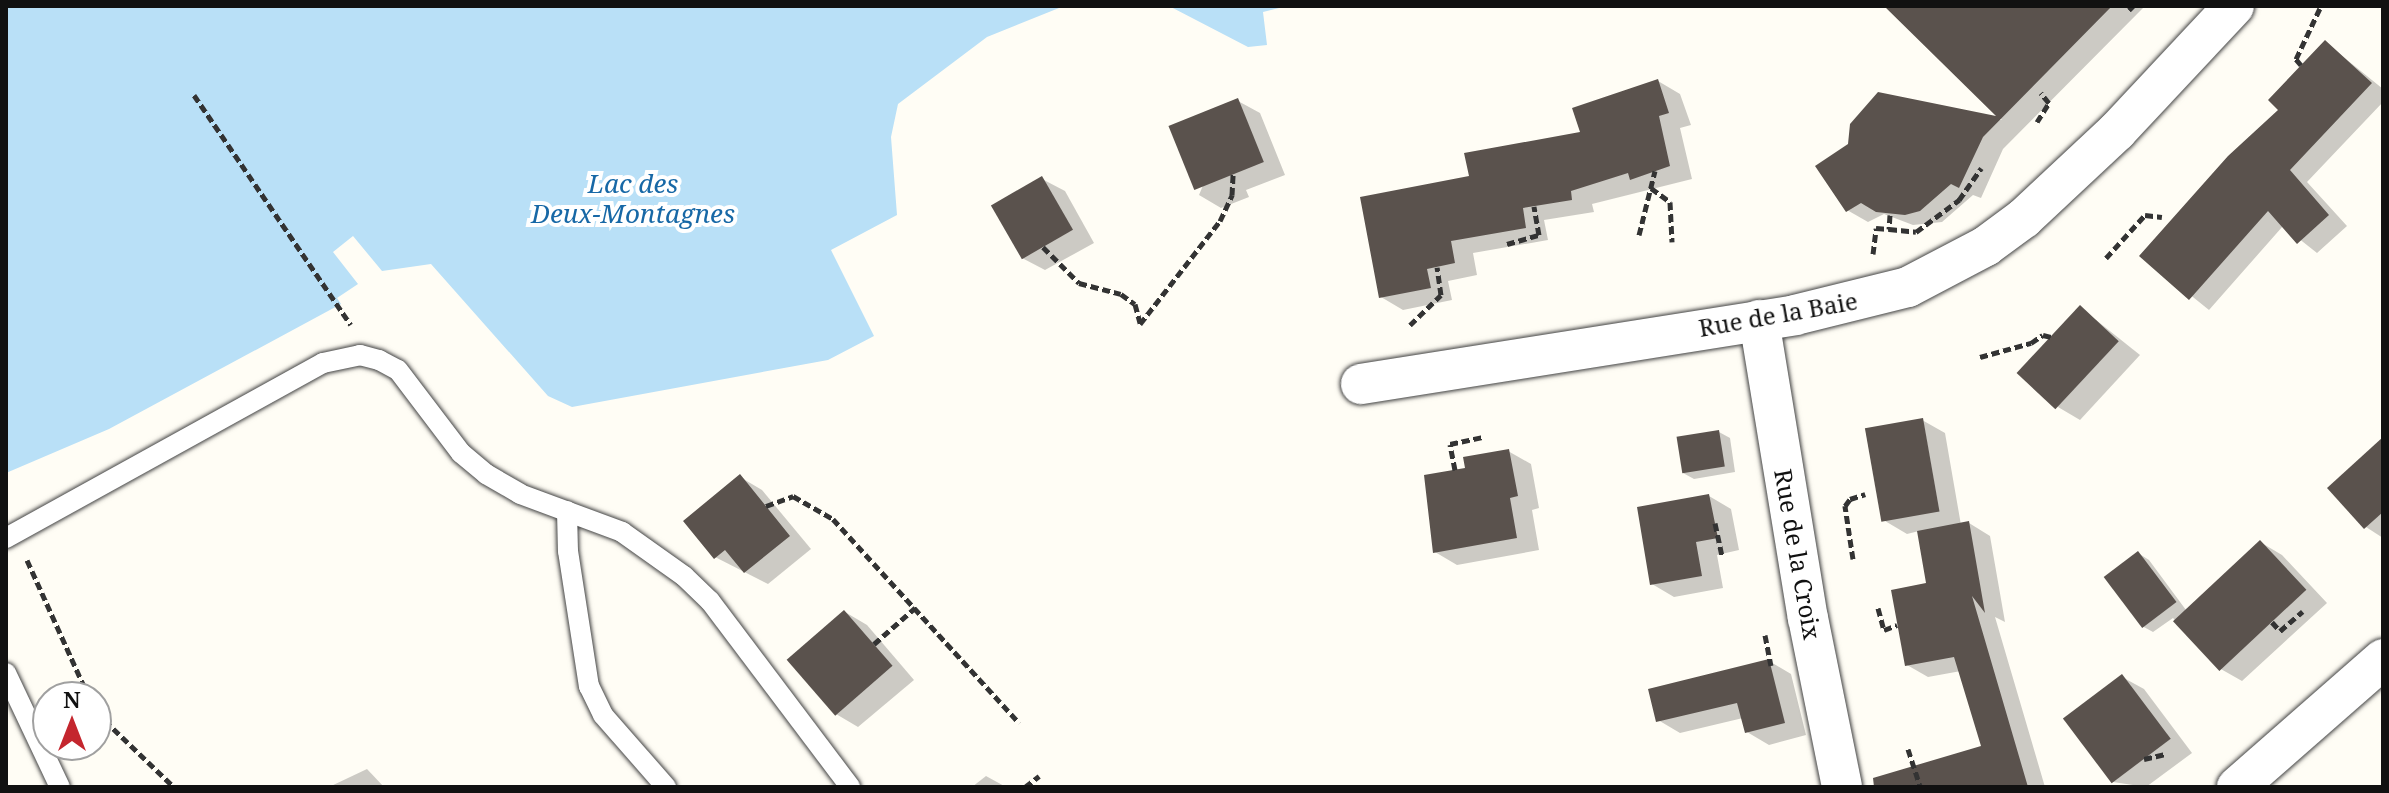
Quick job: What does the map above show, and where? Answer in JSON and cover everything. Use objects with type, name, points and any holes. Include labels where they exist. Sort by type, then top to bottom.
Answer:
[{"type":"street","name":"Rue de la Baie","points":[[1361,384],[1759,320],[1908,287],[1986,246],[2117,131],[2234,6]]},
{"type":"street","name":"Rue de la Croix","points":[[1759,320],[1808,618],[1842,787]]},
{"type":"street","points":[[2237,787],[2383,659]]},
{"type":"lane","points":[[6,538],[323,363],[360,355],[398,370],[461,453],[486,474],[650,547],[710,601],[850,787]]},
{"type":"lane","points":[[567,511],[568,551],[589,686],[603,715],[666,787]]},
{"type":"lane","points":[[6,673],[60,787]]},
{"type":"path","points":[[2301,65],[2296,59],[2320,8]]},
{"type":"path","points":[[2037,122],[2049,103],[2041,93]]},
{"type":"path","points":[[194,95],[341,304]]},
{"type":"path","points":[[1890,215],[1889,229],[1916,232],[1959,200],[1981,168]]},
{"type":"path","points":[[1639,235],[1655,171]]},
{"type":"path","points":[[1043,247],[1079,283],[1121,294],[1135,304],[1140,324],[1220,221],[1232,195],[1233,174]]},
{"type":"path","points":[[1651,188],[1670,202],[1672,242]]},
{"type":"path","points":[[1507,244],[1539,235],[1534,206]]},
{"type":"path","points":[[2106,258],[2145,215],[2162,217]]},
{"type":"path","points":[[1410,325],[1441,295],[1437,267]]},
{"type":"path","points":[[1980,357],[2031,343],[2043,335],[2051,337]]},
{"type":"path","points":[[1455,470],[1450,444],[1482,437]]},
{"type":"path","points":[[1853,559],[1845,506],[1850,499],[1865,494]]},
{"type":"path","points":[[766,506],[793,496],[833,519],[1019,723]]},
{"type":"path","points":[[1715,523],[1722,555]]},
{"type":"path","points":[[27,560],[82,681]]},
{"type":"path","points":[[874,644],[915,608]]},
{"type":"path","points":[[1878,608],[1884,630],[1897,625]]},
{"type":"path","points":[[2272,622],[2280,631],[2303,611]]},
{"type":"path","points":[[1765,635],[1773,674]]},
{"type":"path","points":[[112,727],[174,787]]},
{"type":"path","points":[[1908,749],[1920,787]]},
{"type":"path","points":[[2144,759],[2165,754]]},
{"type":"path","points":[[1025,787],[1039,776]]},
{"type":"water","name":"Lac des Deux-Montagnes","points":[[6,6],[1064,6],[987,37],[898,104],[891,137],[897,215],[831,250],[874,336],[828,360],[572,407],[548,396],[431,264],[382,271],[353,236],[333,252],[358,284],[337,298],[341,304],[109,429],[6,473]]},
{"type":"water","points":[[1169,6],[1287,6],[1263,12],[1267,45],[1248,47]]},
{"type":"building","points":[[1884,6],[2112,6],[1983,137],[1959,188],[1951,184],[1920,211],[1905,215],[1876,212],[1861,203],[1846,212],[1815,166],[1848,144],[1850,124],[1878,92],[1996,116]]},
{"type":"building","points":[[2325,40],[2372,83],[2290,170],[2329,215],[2297,244],[2268,211],[2189,300],[2139,256],[2228,156],[2278,110],[2268,100]]},
{"type":"building","points":[[1658,79],[1669,113],[1659,116],[1670,166],[1630,180],[1628,173],[1571,191],[1572,200],[1523,208],[1526,228],[1451,241],[1455,263],[1427,269],[1431,288],[1379,298],[1360,197],[1469,176],[1464,153],[1580,132],[1572,108]]},
{"type":"building","points":[[1238,98],[1264,162],[1194,190],[1168,126]]},
{"type":"building","points":[[1042,176],[1073,230],[1022,259],[991,206]]},
{"type":"building","points":[[2080,305],[2119,341],[2055,409],[2017,373]]},
{"type":"building","points":[[1923,418],[1939,512],[1881,522],[1865,428]]},
{"type":"building","points":[[1719,430],[1725,467],[1682,473],[1677,437]]},
{"type":"building","points":[[2383,437],[2383,512],[2364,529],[2327,488]]},
{"type":"building","points":[[1509,449],[1518,496],[1510,498],[1517,538],[1433,553],[1424,475],[1465,468],[1463,457]]},
{"type":"building","points":[[740,474],[790,536],[744,573],[725,550],[714,559],[683,521]]},
{"type":"building","points":[[1709,494],[1718,538],[1696,542],[1702,576],[1650,585],[1637,507]]},
{"type":"building","points":[[1969,521],[1985,613],[1972,596],[2028,787],[1874,787],[1873,778],[1981,746],[1954,657],[1905,666],[1891,590],[1926,583],[1917,531]]},
{"type":"building","points":[[2260,540],[2306,590],[2219,671],[2173,621]]},
{"type":"building","points":[[2138,551],[2177,602],[2142,628],[2104,577]]},
{"type":"building","points":[[844,610],[893,666],[835,716],[787,660]]},
{"type":"building","points":[[1769,659],[1785,723],[1745,733],[1737,703],[1656,722],[1648,689]]},
{"type":"building","points":[[2122,674],[2171,739],[2112,783],[2063,719]]}]
